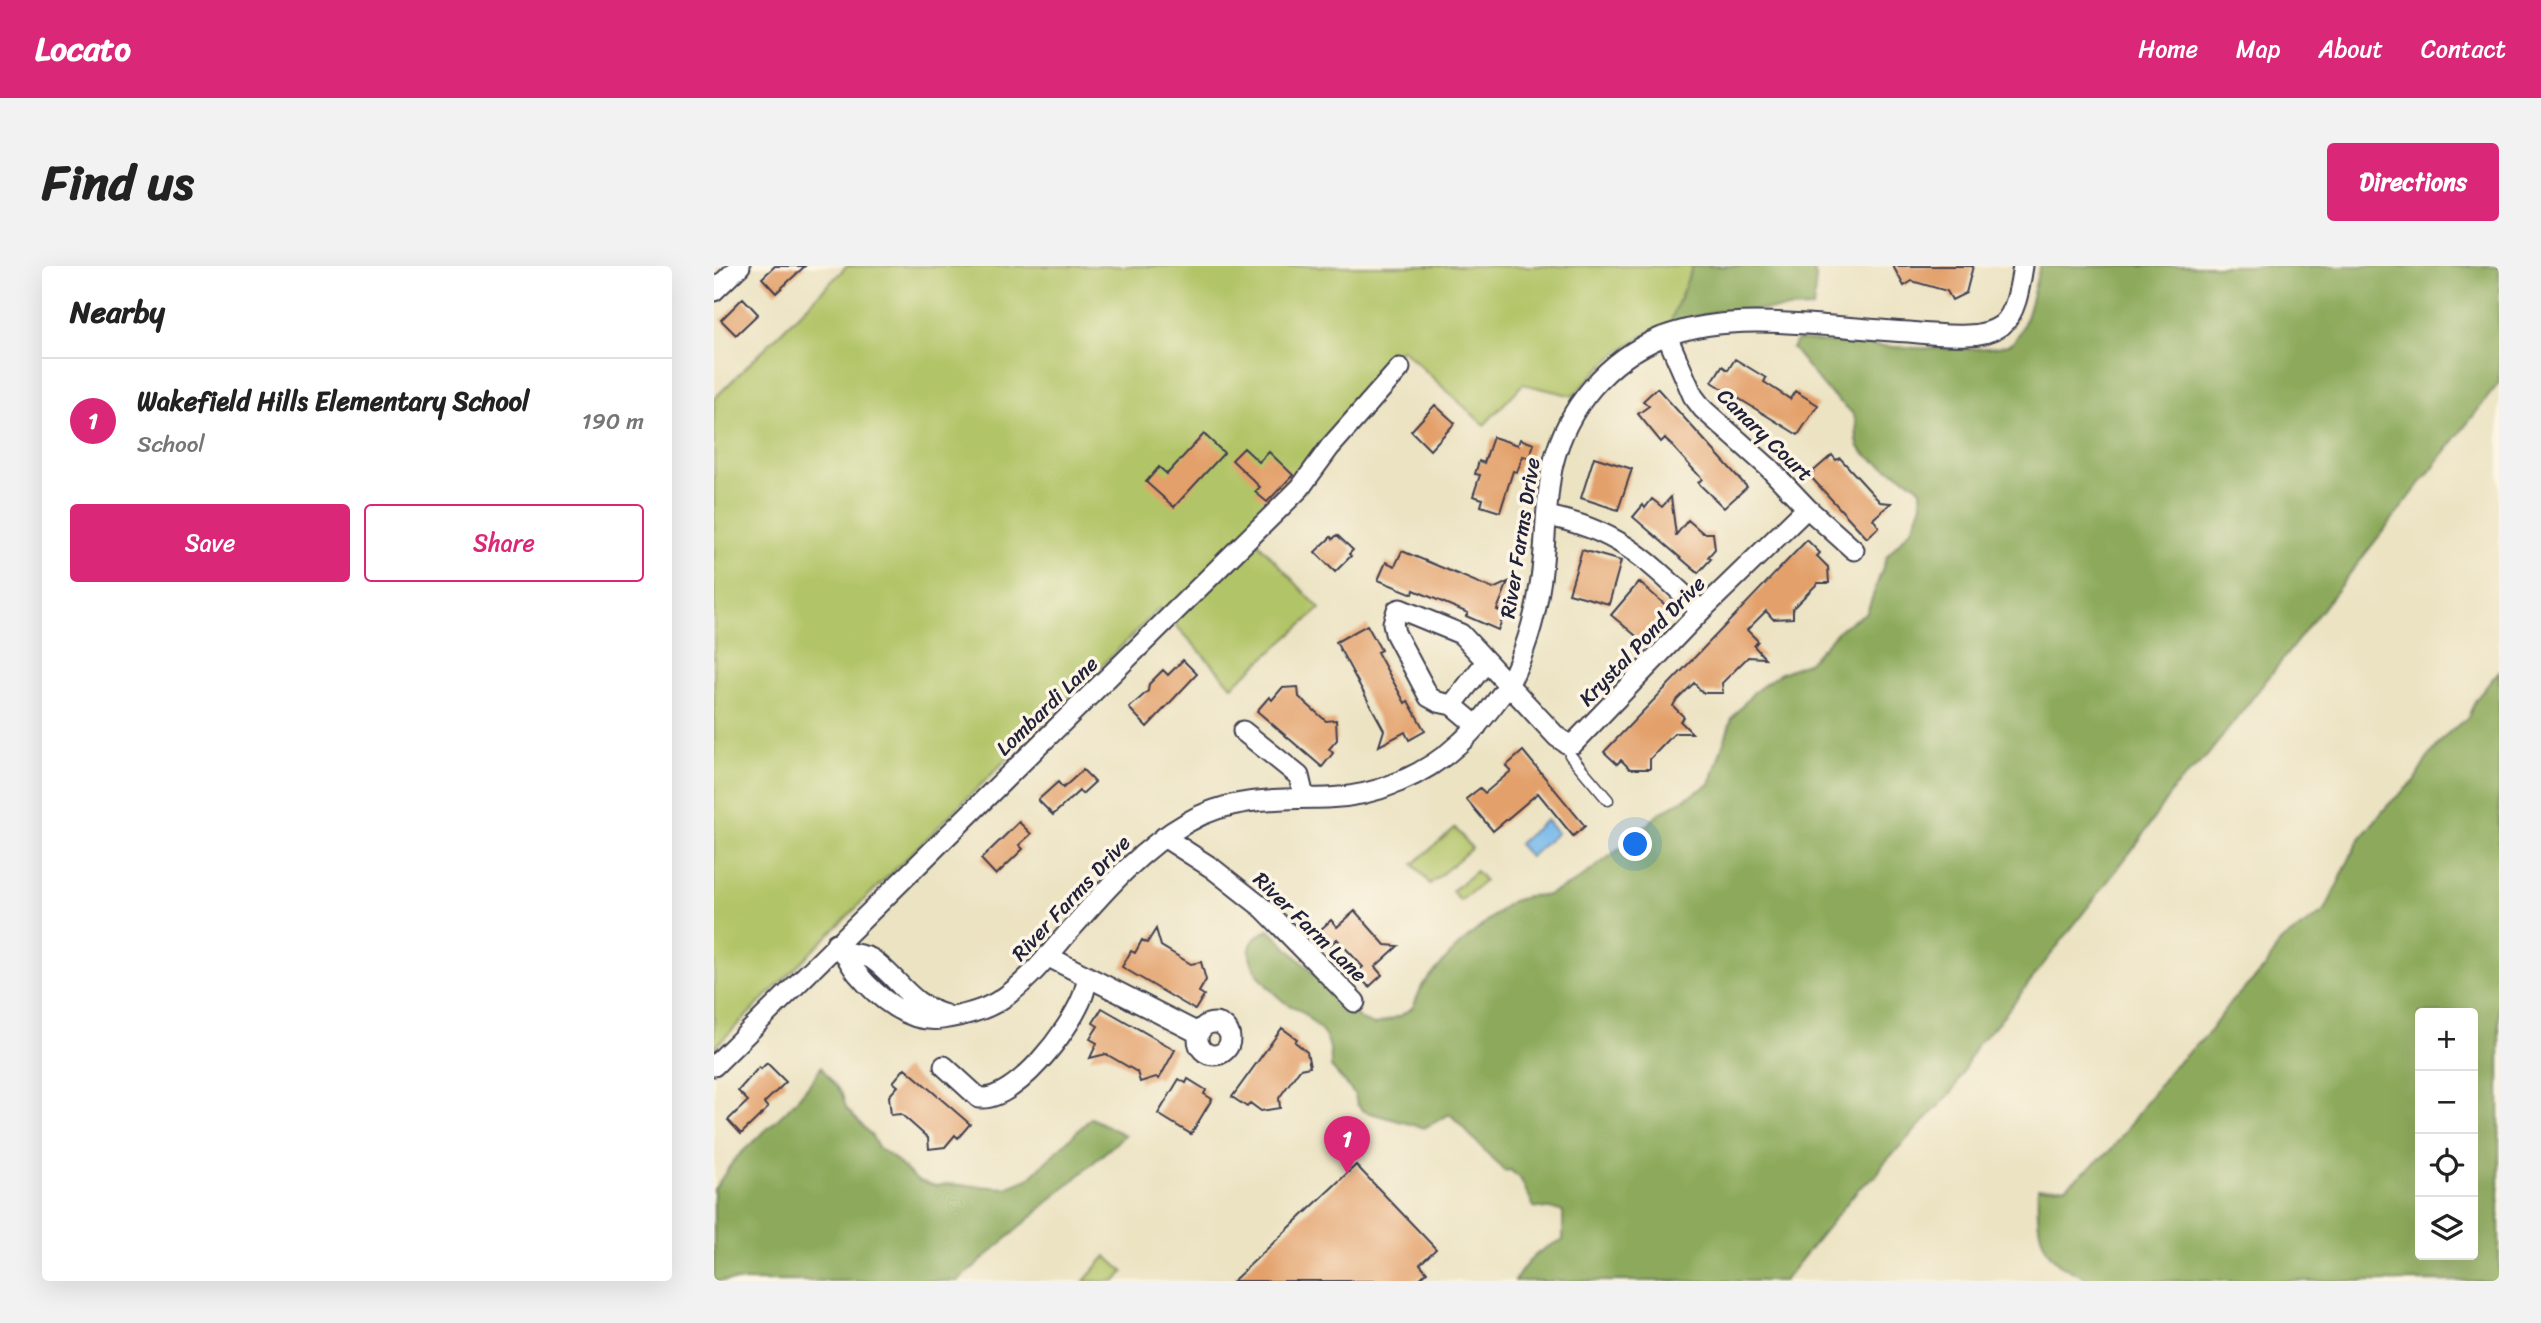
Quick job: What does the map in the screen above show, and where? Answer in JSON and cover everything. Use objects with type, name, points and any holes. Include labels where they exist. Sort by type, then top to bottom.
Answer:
[{"type":"street","points":[[715,288],[740,266]]},
{"type":"street","name":"River Farms Drive","points":[[840,948],[857,973],[898,1009],[928,1020],[976,1012],[995,1003],[1019,986],[1134,862],[1164,837],[1195,817],[1228,806],[1266,799],[1335,797],[1398,783],[1443,757],[1477,726],[1508,686],[1524,652],[1538,598],[1551,475],[1558,447],[1567,424],[1584,396],[1621,360],[1641,347],[1667,336],[1724,323],[1758,322],[1975,335],[1994,330],[2005,321],[2015,301],[2023,266]]},
{"type":"street","name":"Canary Court","points":[[1667,336],[1693,396],[1703,409],[1854,550]]},
{"type":"street","name":"Lombardi Lane","points":[[714,1066],[840,948],[1300,488],[1330,447],[1400,368]]},
{"type":"street","name":"Krystal Pond Drive","points":[[1566,743],[1574,743],[1580,738],[1700,611],[1807,508]]},
{"type":"street","points":[[1547,516],[1571,521],[1618,540],[1652,564],[1700,611]]},
{"type":"street","points":[[1477,726],[1452,705],[1429,697],[1395,633],[1393,623],[1397,610],[1461,634],[1557,737],[1566,743]]},
{"type":"street","points":[[1452,705],[1486,662]]},
{"type":"street","points":[[1243,732],[1299,776],[1304,797]]},
{"type":"street","name":"River Farm Lane","points":[[1164,837],[1212,868],[1264,909],[1355,1002]]},
{"type":"street","points":[[1047,956],[1198,1033]]},
{"type":"street","points":[[944,1066],[979,1098],[993,1098],[1004,1092],[1029,1072],[1062,1032],[1082,1000],[1088,977]]},
{"type":"lane","points":[[1566,743],[1570,755],[1608,800]]},
{"type":"green space","points":[[847,266],[1693,266],[1670,323],[1655,329],[1617,354],[1573,396],[1523,384],[1484,425],[1402,349],[1337,425],[1296,484],[1249,533],[1320,609],[1232,686],[1160,608],[714,1048],[714,399]]},
{"type":"green space","points":[[1693,266],[1812,266],[1816,277],[1813,308],[1718,311],[1670,323]]},
{"type":"green space","points":[[2040,266],[2499,266],[2499,383],[2207,756],[2174,788],[2136,845],[1997,1024],[1977,1044],[1953,1091],[1883,1164],[1877,1175],[1858,1189],[1784,1281],[1515,1281],[1535,1256],[1563,1240],[1563,1211],[1534,1207],[1520,1178],[1510,1170],[1504,1171],[1450,1114],[1424,1128],[1363,1111],[1357,1104],[1354,1093],[1331,1067],[1330,1047],[1325,1036],[1302,1012],[1283,1001],[1266,985],[1253,965],[1251,945],[1257,937],[1269,930],[1361,1020],[1374,1025],[1400,1016],[1413,1007],[1423,984],[1458,946],[1510,902],[1529,896],[1547,895],[1574,883],[1626,844],[1660,813],[1710,784],[1732,718],[1753,693],[1779,674],[1809,662],[1841,628],[1867,612],[1887,556],[1913,527],[1922,504],[1921,490],[1915,484],[1863,452],[1857,439],[1856,421],[1852,413],[1826,389],[1792,348],[1798,340],[1946,349],[2000,347],[2013,342],[2018,336],[2030,306]]},
{"type":"green space","points":[[2499,671],[2499,1281],[2091,1281],[2061,1265],[2050,1255],[2041,1237],[2038,1188],[2066,1187],[2112,1149],[2170,1070],[2206,1036],[2231,1002],[2265,968],[2280,942],[2325,911],[2358,841],[2389,804],[2414,781],[2446,735],[2468,717],[2476,699]]},
{"type":"green space","points":[[1455,828],[1472,848],[1430,884],[1413,864]]},
{"type":"green space","points":[[1476,871],[1485,881],[1460,901],[1452,891]]},
{"type":"green space","points":[[821,1067],[842,1094],[846,1108],[872,1136],[878,1148],[917,1180],[936,1186],[947,1184],[1006,1188],[1028,1179],[1091,1118],[1125,1135],[958,1281],[714,1281],[714,1189],[736,1158],[792,1104]]},
{"type":"green space","points":[[1106,1256],[1124,1272],[1116,1281],[1084,1281]]},
{"type":"water","points":[[1546,820],[1557,833],[1530,857],[1518,844]]},
{"type":"building","points":[[775,266],[805,266],[776,293],[762,278]]},
{"type":"building","points":[[1893,266],[1973,266],[1966,293],[1952,300],[1947,291],[1912,281],[1904,286]]},
{"type":"building","points":[[743,298],[758,314],[736,335],[721,320]]},
{"type":"building","points":[[1735,359],[1766,378],[1764,382],[1790,399],[1795,391],[1818,405],[1798,435],[1712,382],[1722,366],[1728,370]]},
{"type":"building","points":[[1657,388],[1747,487],[1724,508],[1698,483],[1702,479],[1665,438],[1661,442],[1638,414],[1649,406],[1643,401]]},
{"type":"building","points":[[1435,405],[1455,423],[1430,450],[1411,431]]},
{"type":"building","points":[[1204,434],[1224,453],[1174,507],[1146,482],[1159,467],[1167,474]]},
{"type":"building","points":[[1493,437],[1518,445],[1520,439],[1534,444],[1529,458],[1523,456],[1517,472],[1513,471],[1500,512],[1481,506],[1483,499],[1473,496],[1480,475],[1475,474],[1479,461],[1484,463]]},
{"type":"building","points":[[1244,448],[1259,462],[1269,452],[1293,475],[1267,502],[1255,492],[1260,487],[1232,460]]},
{"type":"building","points":[[1832,455],[1836,460],[1840,458],[1880,502],[1891,503],[1873,519],[1879,527],[1867,538],[1809,475]]},
{"type":"building","points":[[1594,457],[1632,469],[1618,510],[1581,498]]},
{"type":"building","points":[[1671,497],[1676,535],[1688,520],[1703,533],[1713,533],[1715,549],[1708,557],[1711,559],[1698,573],[1633,517],[1652,499],[1662,507]]},
{"type":"building","points":[[1337,535],[1353,550],[1349,554],[1351,556],[1335,572],[1315,552]]},
{"type":"building","points":[[1807,540],[1820,553],[1817,556],[1828,567],[1829,583],[1818,583],[1793,608],[1793,618],[1773,619],[1766,611],[1747,630],[1758,641],[1754,646],[1765,658],[1748,657],[1722,683],[1723,693],[1703,693],[1694,683],[1675,702],[1673,706],[1684,717],[1680,721],[1692,733],[1675,733],[1650,759],[1650,769],[1630,769],[1621,760],[1617,764],[1604,752]]},
{"type":"building","points":[[1582,550],[1621,561],[1609,604],[1569,593]]},
{"type":"building","points":[[1402,551],[1493,589],[1508,582],[1497,610],[1505,613],[1498,630],[1466,616],[1468,613],[1414,590],[1413,594],[1378,580],[1386,562],[1395,566]]},
{"type":"building","points":[[1639,582],[1669,608],[1641,640],[1611,615]]},
{"type":"building","points":[[1367,625],[1381,650],[1377,652],[1405,703],[1408,701],[1425,731],[1409,740],[1405,732],[1379,746],[1384,730],[1336,642]]},
{"type":"building","points":[[1183,660],[1197,674],[1147,727],[1129,708],[1148,691],[1149,684],[1163,670],[1168,675]]},
{"type":"building","points":[[1298,687],[1299,697],[1326,721],[1336,720],[1337,740],[1329,749],[1333,753],[1322,767],[1257,711],[1269,697],[1272,700],[1282,688]]},
{"type":"building","points":[[1523,751],[1585,826],[1573,836],[1538,793],[1493,831],[1466,799],[1480,788],[1485,793],[1511,771],[1506,766]]},
{"type":"building","points":[[1083,770],[1095,782],[1082,794],[1079,791],[1053,815],[1038,800],[1058,782],[1063,788]]},
{"type":"building","points":[[1019,822],[1031,834],[1019,845],[1023,849],[996,875],[981,859]]},
{"type":"building","points":[[1355,911],[1385,945],[1398,946],[1375,967],[1382,975],[1369,987],[1356,973],[1363,967],[1337,939],[1330,945],[1318,932],[1331,920],[1337,927]]},
{"type":"building","points":[[1156,929],[1161,946],[1191,964],[1201,962],[1206,980],[1199,992],[1204,995],[1195,1010],[1122,967],[1131,951],[1135,953],[1142,940],[1147,943]]},
{"type":"building","points":[[1102,1008],[1175,1050],[1159,1079],[1156,1077],[1140,1082],[1137,1072],[1106,1054],[1090,1058],[1097,1043],[1090,1039],[1098,1026],[1093,1023]]},
{"type":"building","points":[[1282,1028],[1297,1039],[1295,1042],[1307,1052],[1310,1067],[1300,1069],[1279,1098],[1280,1108],[1261,1111],[1250,1103],[1247,1107],[1232,1097]]},
{"type":"building","points":[[767,1063],[786,1082],[764,1103],[768,1108],[741,1134],[728,1120],[748,1101],[738,1091],[759,1067],[761,1069]]},
{"type":"building","points":[[905,1068],[970,1124],[958,1138],[955,1135],[945,1147],[929,1149],[928,1138],[901,1114],[891,1115],[889,1096],[898,1086],[893,1082]]},
{"type":"building","points":[[1179,1079],[1186,1083],[1188,1079],[1206,1090],[1204,1094],[1212,1099],[1191,1134],[1158,1114]]},
{"type":"building","points":[[1356,1165],[1436,1249],[1420,1264],[1427,1272],[1417,1281],[1233,1281]]},
{"type":"place","name":"Wakefield Hills Elementary School","points":[[1347,1174]]}]
